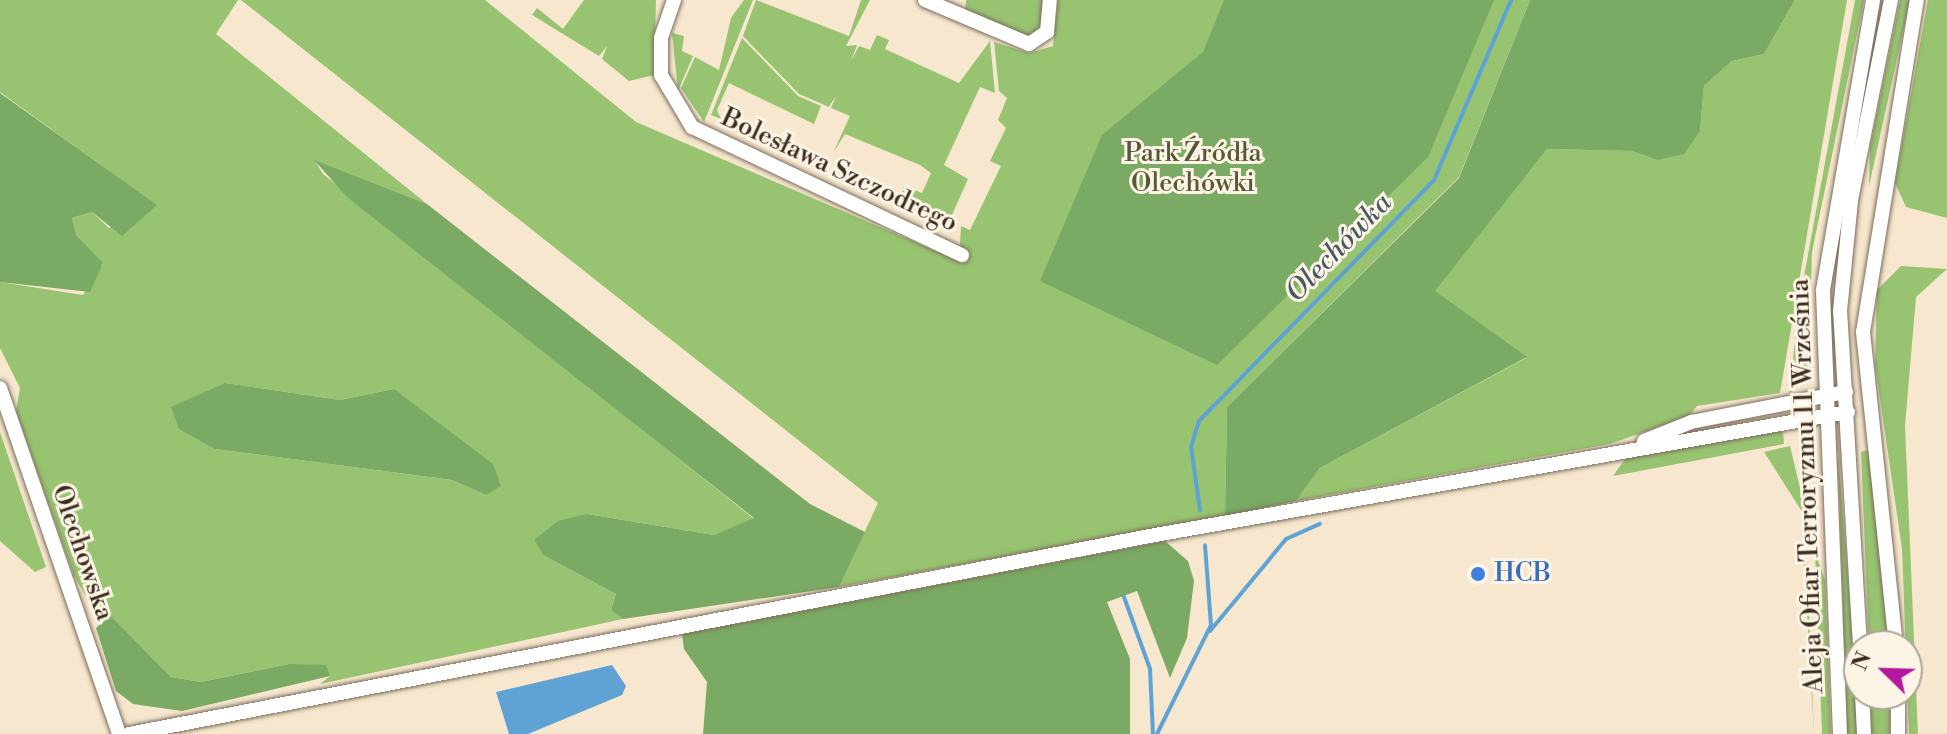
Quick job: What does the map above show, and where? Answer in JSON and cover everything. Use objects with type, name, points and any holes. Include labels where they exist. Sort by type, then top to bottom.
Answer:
[{"type":"street","name":"Bolesława Szczodrego","points":[[674,0],[661,38],[661,75],[692,127],[962,255]]},
{"type":"street","points":[[925,0],[1029,44],[1047,32],[1050,0]]},
{"type":"street","name":"Aleja Ofiar Terroryzmu 11 Września","points":[[1840,734],[1824,416],[1825,253],[1873,0]]},
{"type":"street","name":"Aleja Ofiar Terroryzmu 11 Września","points":[[1859,630],[1846,392],[1845,247],[1891,0]]},
{"type":"street","points":[[1894,630],[1863,332],[1917,0]]},
{"type":"street","name":"Olechowska","points":[[0,388],[119,734]]},
{"type":"street","points":[[1627,447],[1691,422],[1846,392]]},
{"type":"street","points":[[129,734],[1627,447],[1848,412]]},
{"type":"street","name":"Aleja Ofiar Terroryzmu 11 Września","points":[[1863,710],[1864,734]]},
{"type":"street","points":[[1898,710],[1898,734]]},
{"type":"green space","points":[[0,0],[238,0],[216,34],[427,204],[315,161],[323,174],[754,519],[714,535],[587,514],[534,540],[543,555],[616,594],[611,610],[623,619],[320,684],[330,676],[289,664],[201,682],[171,677],[110,615],[100,620],[74,576],[16,411],[20,388],[0,348],[0,282],[83,295],[103,264],[77,236],[72,218],[92,212],[109,228],[156,205],[0,92]],"holes":[[[225,383],[340,400],[394,389],[486,495],[452,480],[215,449]]]},
{"type":"green space","name":"Park Źródła Olechówki","points":[[241,0],[485,0],[636,122],[959,261],[961,226],[970,230],[1001,166],[990,161],[1006,128],[998,120],[1007,98],[999,91],[994,42],[1029,53],[1053,46],[1058,0],[1530,0],[1459,177],[1227,407],[1225,516],[839,587],[878,503]]},
{"type":"green space","points":[[584,0],[656,0],[654,75],[629,81],[602,59],[607,46],[599,56],[532,15],[537,8],[563,29]]},
{"type":"green space","points":[[744,0],[753,0],[704,122],[681,88],[695,57],[719,70],[731,18]]},
{"type":"green space","points":[[756,0],[849,36],[861,0],[870,0],[846,46],[857,45],[851,61],[859,46],[870,50],[877,35],[889,40],[885,49],[959,83],[990,41],[995,93],[980,87],[944,165],[968,179],[947,226],[898,203],[904,186],[922,193],[931,173],[920,165],[845,134],[833,153],[850,116],[831,108],[836,96],[829,107],[799,94],[743,36]]},
{"type":"green space","points":[[966,0],[1044,0],[1041,25],[1029,37],[965,11]]},
{"type":"green space","name":"Park Źródła Olechówki","points":[[1224,0],[1494,0],[1428,157],[1217,365],[1040,281],[1102,135],[1203,52]]},
{"type":"green space","points":[[1530,0],[1795,0],[1764,54],[1732,61],[1704,86],[1700,131],[1684,154],[1657,160],[1632,151],[1547,149],[1435,291],[1527,357],[1320,468],[1296,501],[1225,516],[1227,407],[1459,178]]},
{"type":"green space","points":[[1795,0],[1847,0],[1780,393],[1697,406],[1689,416],[1610,444],[1296,501],[1320,468],[1526,358],[1434,291],[1547,149],[1632,151],[1657,160],[1700,131],[1704,86],[1732,61],[1764,54]]},
{"type":"green space","points":[[1855,0],[1864,0],[1812,252],[1808,375],[1789,394],[1800,298]]},
{"type":"green space","points":[[1900,0],[1910,0],[1869,186],[1870,148]]},
{"type":"green space","points":[[1928,0],[1947,0],[1947,218],[1906,207],[1895,183]]},
{"type":"green space","points":[[672,33],[684,36],[682,51],[693,56],[678,91]]},
{"type":"green space","points":[[742,38],[798,96],[821,106],[814,124],[729,83],[717,110],[721,119],[711,115]]},
{"type":"green space","points":[[0,93],[157,205],[122,236],[92,212],[72,218],[77,236],[103,263],[90,292],[0,282]]},
{"type":"green space","points":[[314,160],[427,204],[810,504],[865,532],[839,587],[623,619],[611,610],[616,594],[543,555],[534,540],[558,521],[587,514],[714,535],[754,518],[347,197]]},
{"type":"green space","points":[[1901,266],[1947,269],[1916,297],[1905,426],[1914,630],[1905,630],[1902,549],[1875,364],[1877,290]]},
{"type":"green space","points":[[225,383],[340,400],[394,389],[493,464],[501,486],[486,495],[452,480],[215,449],[179,429],[171,407]]},
{"type":"green space","points":[[1783,431],[1784,444],[1613,476],[1628,455]]},
{"type":"green space","points":[[0,432],[46,567],[35,572],[0,541]]},
{"type":"green space","points":[[1790,446],[1805,509],[1814,734],[1801,510],[1764,452]]},
{"type":"green space","points":[[1868,450],[1888,630],[1868,630],[1861,452]]},
{"type":"green space","points":[[1838,453],[1852,630],[1844,630]]},
{"type":"green space","points":[[1165,541],[1188,561],[1194,581],[1187,638],[1170,678],[1137,591],[1107,602],[1130,659],[1130,734],[703,734],[707,682],[684,649],[682,634]]},
{"type":"green space","points":[[1815,552],[1825,580],[1831,734],[1822,734]]},
{"type":"green space","points":[[110,615],[171,677],[201,682],[289,664],[326,665],[330,676],[182,711],[133,704],[116,691],[96,628]]},
{"type":"green space","points":[[1846,710],[1856,710],[1857,734],[1847,734]]},
{"type":"green space","points":[[1871,710],[1890,710],[1890,734],[1871,734]]},
{"type":"green space","points":[[1908,710],[1917,710],[1918,734],[1909,734]]},
{"type":"water","points":[[612,665],[626,686],[622,695],[528,734],[509,734],[496,692]]},
{"type":"waterway","name":"Olechówka","points":[[1200,510],[1191,447],[1199,421],[1434,180],[1511,0]]},
{"type":"waterway","points":[[1210,631],[1286,539],[1320,524]]},
{"type":"waterway","name":"Olechówka","points":[[1157,734],[1211,625],[1205,545]]},
{"type":"waterway","points":[[1124,597],[1150,669],[1153,734]]},
{"type":"place","name":"HCB","points":[[1478,574]]}]
